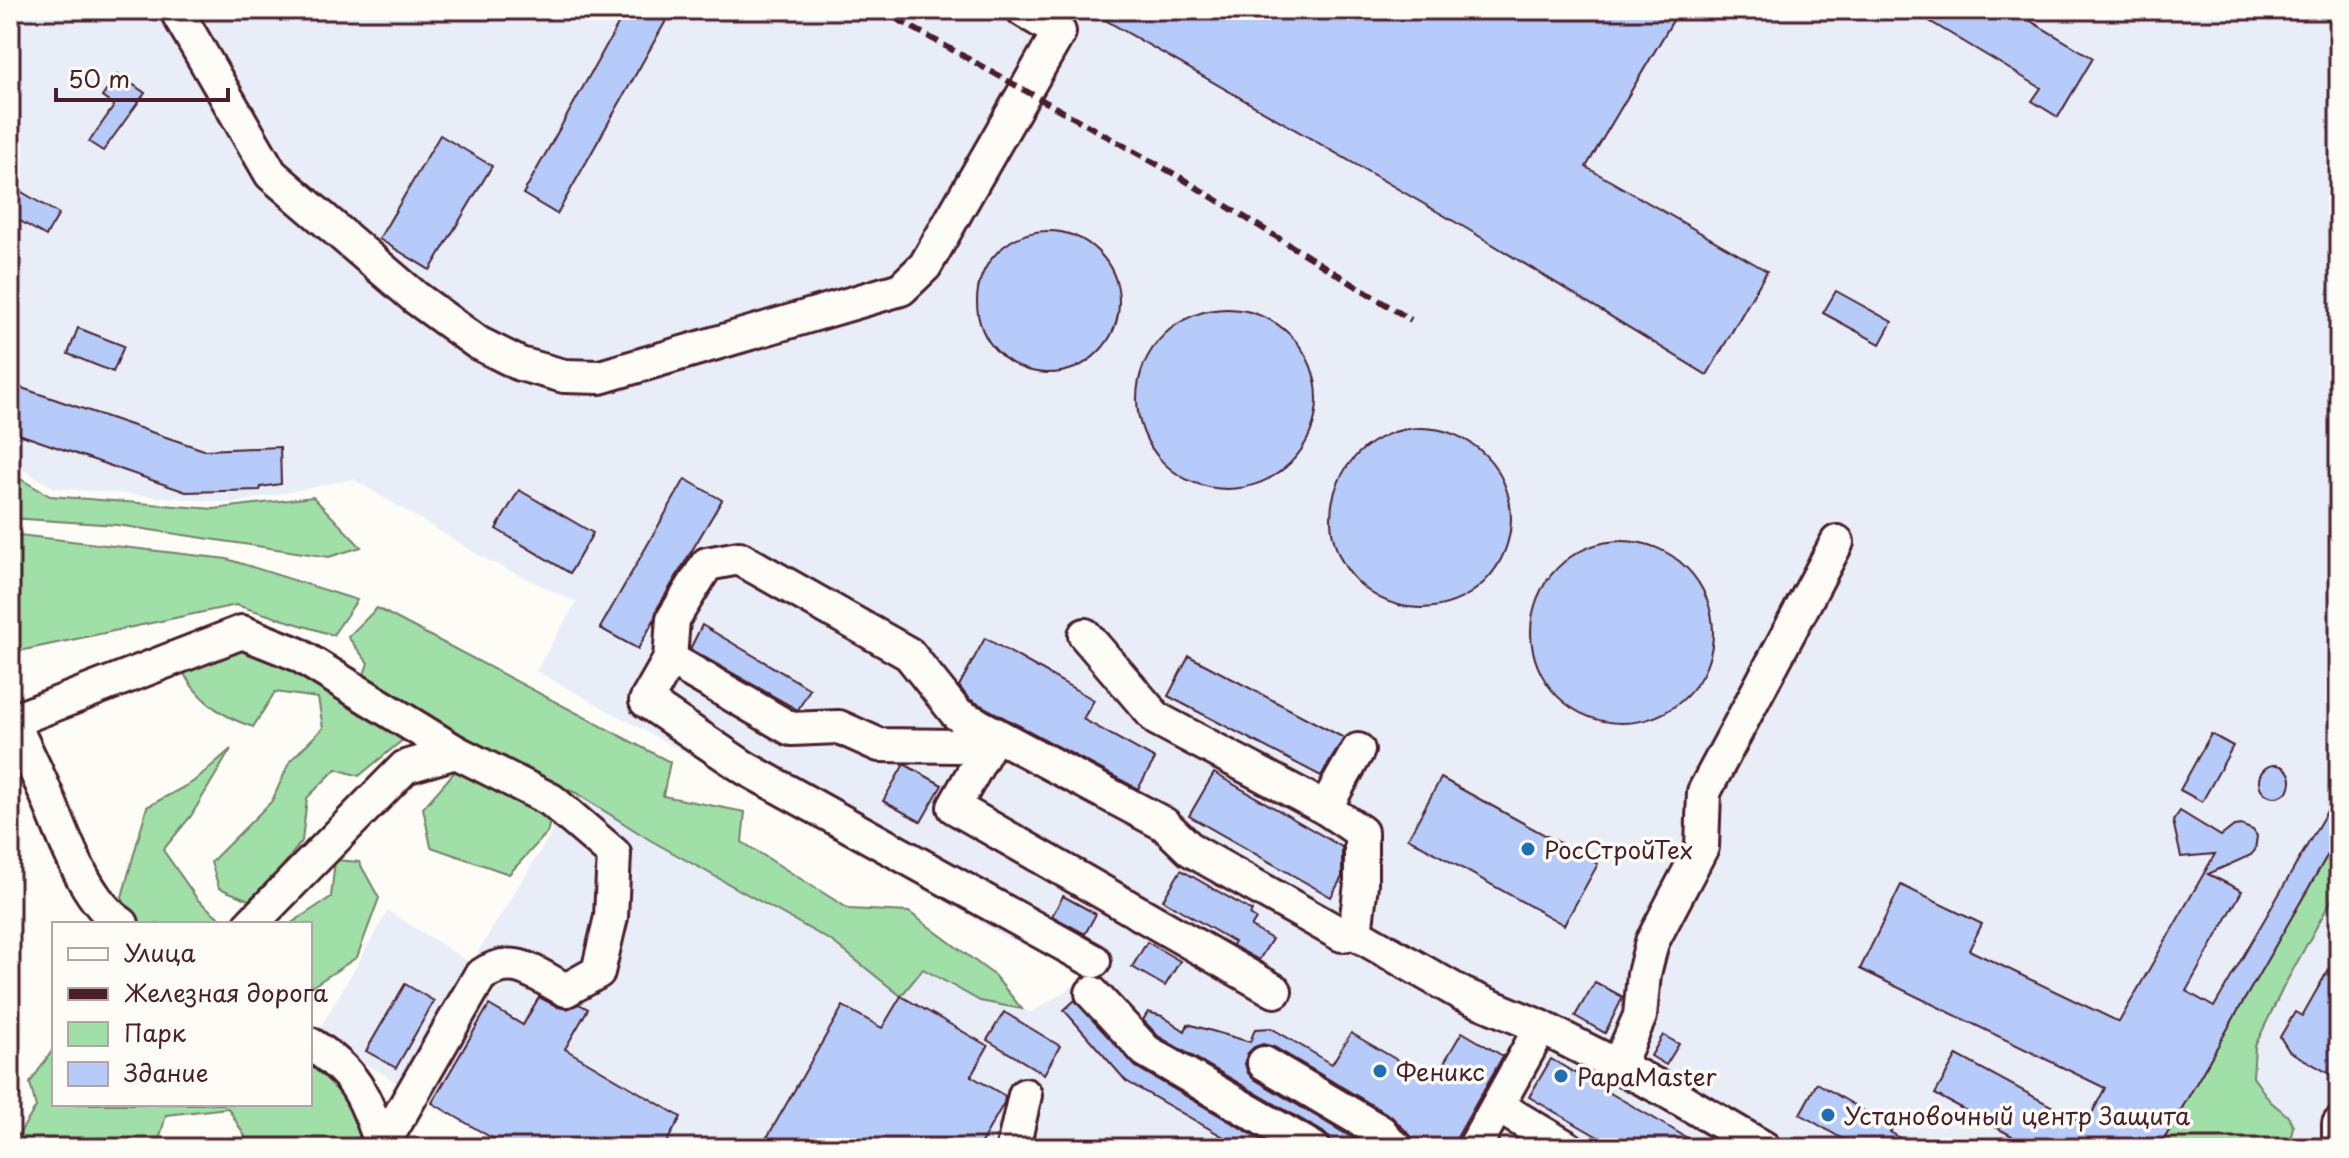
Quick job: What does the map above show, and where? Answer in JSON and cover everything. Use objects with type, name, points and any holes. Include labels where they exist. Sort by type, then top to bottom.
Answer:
[{"type":"lane","points":[[176,10],[271,174],[416,298],[478,343],[520,364],[564,376],[600,377],[901,289],[925,266],[1059,32],[1023,10]]},
{"type":"lane","points":[[1618,1066],[1640,1016],[1644,974],[1652,942],[1702,847],[1704,792],[1837,542]]},
{"type":"lane","points":[[1094,961],[745,768],[646,701],[670,659],[673,619],[707,564],[739,558],[909,654],[957,714],[1164,824],[1191,850],[1342,935],[1355,933],[1462,994],[1541,1027],[1665,1090],[1764,1148]]},
{"type":"lane","points":[[119,922],[110,916],[73,861],[12,721],[242,632],[297,654],[456,752],[551,800],[614,854],[611,917],[598,972],[566,990],[523,967],[508,964],[493,967],[480,976],[381,1146]]},
{"type":"lane","points":[[1085,635],[1157,719],[1325,808],[1361,832],[1361,884],[1355,933]]},
{"type":"lane","points":[[670,659],[791,729],[839,727],[879,745],[960,746],[985,728]]},
{"type":"lane","points":[[985,728],[954,807],[1275,991]]},
{"type":"lane","points":[[1325,808],[1358,750]]},
{"type":"lane","points":[[253,922],[405,767],[456,752]]},
{"type":"lane","points":[[1092,993],[1146,1051],[1313,1148]]},
{"type":"lane","points":[[1474,1148],[1541,1027]]},
{"type":"lane","points":[[312,1045],[334,1059],[364,1095],[381,1146]]},
{"type":"lane","points":[[1264,1063],[1381,1132],[1397,1148]]},
{"type":"lane","points":[[1013,1148],[1025,1095]]},
{"type":"lane","points":[[1499,1107],[1568,1148]]},
{"type":"lane","points":[[2339,1124],[2339,1148]]},
{"type":"shaded area","points":[[10,10],[2339,10],[2339,1148],[509,1148],[316,1035],[388,911],[471,963],[576,793],[650,840],[833,942],[900,996],[922,969],[980,1001],[1032,1012],[1091,975],[1001,935],[806,819],[536,671],[576,602],[489,561],[353,479],[234,503],[55,488],[10,463]]},
{"type":"green space","points":[[10,473],[50,496],[214,509],[313,497],[361,547],[329,557],[117,525],[10,518]]},
{"type":"green space","points":[[10,534],[227,559],[357,600],[333,635],[236,605],[10,653]]},
{"type":"green space","points":[[377,608],[670,762],[663,796],[745,812],[742,842],[849,909],[909,912],[994,975],[1022,1009],[980,1001],[923,969],[901,996],[833,942],[650,840],[576,793],[471,751],[361,683],[368,663],[348,637]]},
{"type":"green space","points":[[237,647],[274,656],[410,734],[359,776],[336,769],[307,798],[302,841],[274,877],[249,900],[219,888],[211,862],[272,801],[290,761],[323,728],[318,698],[275,692],[253,727],[219,711],[201,696],[180,666]]},
{"type":"green space","points":[[231,749],[191,816],[163,850],[198,900],[222,922],[136,922],[130,918],[122,897],[147,807],[193,782]]},
{"type":"green space","points":[[464,761],[553,810],[547,833],[509,874],[431,847],[423,808]]},
{"type":"green space","points":[[2339,835],[2339,886],[2255,1046],[2253,1077],[2270,1101],[2289,1117],[2293,1126],[2290,1142],[2285,1148],[2247,1148],[2239,1145],[2226,1148],[2159,1148]]},
{"type":"green space","points":[[335,860],[359,862],[379,898],[357,957],[312,987],[312,922],[293,922],[331,897]]},
{"type":"green space","points":[[52,1051],[52,1106],[312,1106],[312,1055],[325,1063],[365,1123],[354,1148],[252,1148],[228,1108],[166,1115],[157,1148],[10,1148],[36,1107],[30,1083]]},
{"type":"building","points":[[595,10],[672,10],[557,214],[523,194],[619,23]]},
{"type":"building","points":[[1088,10],[1663,10],[1675,17],[1586,167],[1767,271],[1707,375],[1469,230]]},
{"type":"building","points":[[1911,10],[2012,10],[2093,58],[2058,117],[2032,101],[2041,88]]},
{"type":"building","points":[[118,74],[145,93],[103,151],[89,142],[114,106],[102,97]]},
{"type":"building","points":[[440,135],[492,166],[430,270],[379,239]]},
{"type":"building","points":[[10,185],[59,214],[46,236],[10,215]]},
{"type":"building","points":[[1048,231],[1075,236],[1099,251],[1114,275],[1119,302],[1114,329],[1099,353],[1075,368],[1048,373],[1021,368],[997,353],[982,329],[977,302],[982,275],[997,251],[1021,236]]},
{"type":"building","points":[[1836,291],[1892,322],[1880,344],[1823,313]]},
{"type":"building","points":[[1227,309],[1261,316],[1291,335],[1310,365],[1317,399],[1310,433],[1291,463],[1261,482],[1227,489],[1193,482],[1163,463],[1144,433],[1137,399],[1144,365],[1163,335],[1193,316]]},
{"type":"building","points":[[78,328],[124,346],[113,372],[68,354]]},
{"type":"building","points":[[10,384],[204,450],[280,447],[281,484],[261,487],[260,490],[186,492],[10,431]]},
{"type":"building","points":[[1421,428],[1455,435],[1485,454],[1504,484],[1511,518],[1504,552],[1485,582],[1455,601],[1421,608],[1387,601],[1357,582],[1338,552],[1331,518],[1338,484],[1357,454],[1387,435]]},
{"type":"building","points":[[685,479],[722,500],[657,609],[638,649],[600,628]]},
{"type":"building","points":[[519,490],[593,533],[570,573],[496,529]]},
{"type":"building","points":[[1622,541],[1657,548],[1687,567],[1706,597],[1713,632],[1706,667],[1687,697],[1657,716],[1622,723],[1587,716],[1557,697],[1538,667],[1531,632],[1538,597],[1557,567],[1587,548]]},
{"type":"building","points":[[702,625],[810,689],[798,710],[690,649]]},
{"type":"building","points":[[985,638],[1094,700],[1083,719],[1155,759],[1138,789],[969,699],[959,686]]},
{"type":"building","points":[[1189,656],[1344,738],[1321,776],[1168,696]]},
{"type":"building","points":[[2211,734],[2233,746],[2202,802],[2180,790]]},
{"type":"building","points":[[904,764],[942,785],[921,822],[883,801]]},
{"type":"building","points":[[2275,765],[2286,770],[2291,781],[2286,792],[2275,797],[2264,792],[2259,781],[2264,770]]},
{"type":"building","points":[[1214,773],[1342,847],[1342,877],[1331,897],[1189,816]]},
{"type":"building","points":[[1441,778],[1598,864],[1564,925],[1408,838]]},
{"type":"building","points":[[2339,790],[2339,835],[2159,1148],[2006,1148],[2012,1136],[1935,1094],[1957,1055],[2086,1125],[2105,1088],[1860,969],[1901,885],[1982,924],[1969,950],[2119,1022],[2215,854],[2181,857],[2173,821],[2180,811],[2221,836],[2234,826],[2241,825],[2253,830],[2257,836],[2251,855],[2208,874],[2242,891],[2186,991],[2214,1007]]},
{"type":"building","points":[[1181,870],[1252,911],[1250,915],[1256,919],[1251,927],[1272,939],[1259,960],[1163,900]]},
{"type":"building","points":[[1063,896],[1096,914],[1085,934],[1052,916]]},
{"type":"building","points":[[1147,942],[1180,961],[1165,986],[1132,967]]},
{"type":"building","points":[[2339,951],[2339,1079],[2289,1051],[2280,1037],[2295,1012],[2302,1016]]},
{"type":"building","points":[[1595,982],[1623,997],[1605,1033],[1575,1016]]},
{"type":"building","points":[[405,984],[434,1001],[396,1068],[366,1051]]},
{"type":"building","points":[[901,996],[988,1046],[971,1076],[1005,1096],[978,1148],[761,1148],[843,1006],[882,1028]]},
{"type":"building","points":[[539,997],[558,1007],[567,1009],[579,1004],[588,1009],[565,1049],[681,1117],[663,1148],[509,1148],[432,1103],[489,1005],[523,1025]]},
{"type":"building","points":[[1075,1000],[1136,1067],[1275,1148],[1243,1148],[1126,1081],[1064,1010]]},
{"type":"building","points":[[1004,1012],[1060,1046],[1044,1074],[987,1040]]},
{"type":"building","points":[[1148,1012],[1162,1016],[1185,1031],[1188,1024],[1250,1042],[1255,1029],[1271,1028],[1332,1064],[1351,1033],[1433,1081],[1462,1032],[1503,1056],[1451,1148],[1416,1148],[1413,1138],[1391,1116],[1274,1047],[1263,1044],[1254,1047],[1247,1054],[1245,1064],[1254,1079],[1369,1148],[1332,1148],[1330,1139],[1323,1132],[1158,1036],[1143,1020]]},
{"type":"building","points":[[1663,1035],[1679,1044],[1666,1065],[1651,1056]]},
{"type":"building","points":[[1551,1059],[1704,1148],[1617,1148],[1529,1097]]},
{"type":"building","points":[[1817,1083],[1893,1128],[1890,1132],[1918,1148],[1858,1148],[1800,1114]]},
{"type":"railway","points":[[881,10],[1178,176],[1411,320]]},
{"type":"place","name":"РосСтройТех","points":[[1528,849]]},
{"type":"place","name":"Феникс","points":[[1380,1071]]},
{"type":"place","name":"PapaMaster","points":[[1561,1076]]},
{"type":"place","name":"Установочный центр Защита","points":[[1828,1115]]}]
